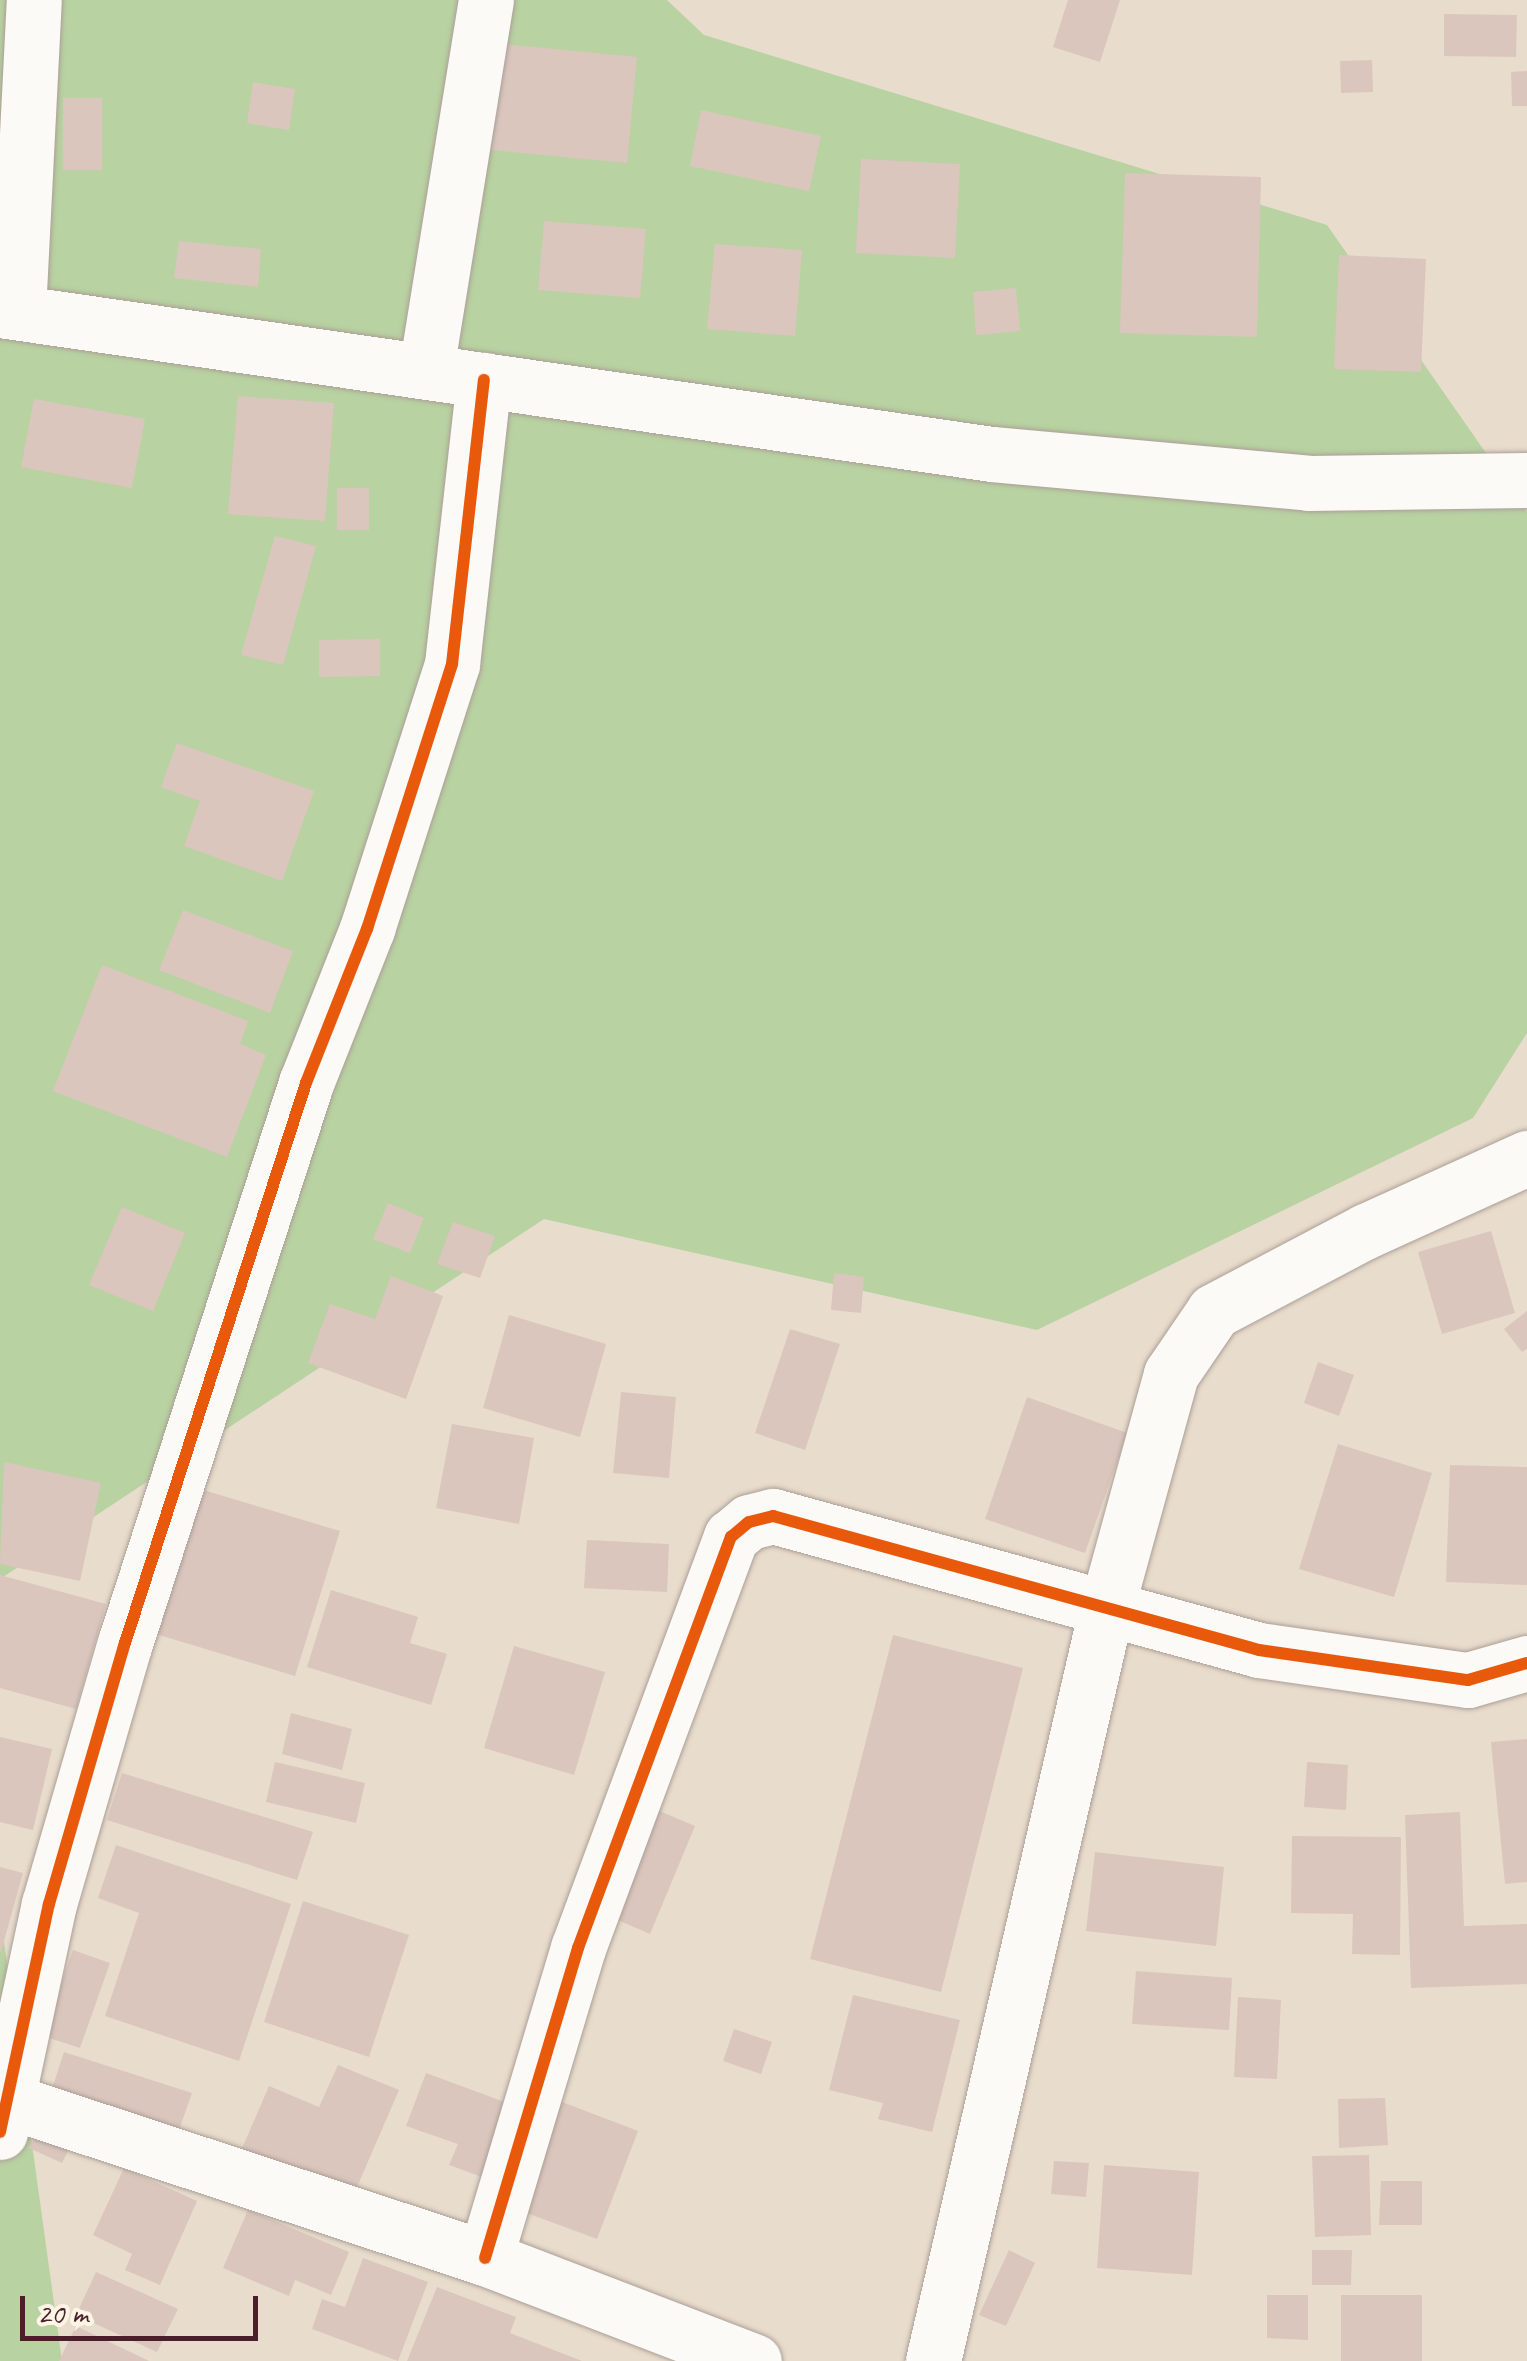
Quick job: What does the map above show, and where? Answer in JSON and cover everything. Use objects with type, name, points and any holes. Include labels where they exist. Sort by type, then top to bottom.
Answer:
[{"type":"street","points":[[34,0],[9,311],[992,454],[1308,483],[1527,480]]},
{"type":"street","points":[[426,370],[486,0]]},
{"type":"street","points":[[484,380],[452,664],[367,930],[306,1083],[125,1643],[48,1904],[3,2111],[485,2258],[754,2361]]},
{"type":"street","points":[[933,2361],[1106,1610],[1172,1374],[1214,1312],[1366,1231],[1527,1158]]},
{"type":"street","points":[[485,2258],[578,1948],[731,1538],[749,1522],[773,1516],[1259,1650],[1468,1680],[1527,1664]]},
{"type":"green space","points":[[0,0],[667,0],[704,35],[1327,225],[1527,512],[1527,1033],[1473,1118],[1037,1330],[544,1219],[0,1579]]},
{"type":"green space","points":[[0,1913],[62,2361],[0,2361]]},
{"type":"building","points":[[1068,0],[1120,0],[1100,62],[1053,47]]},
{"type":"building","points":[[1444,14],[1517,15],[1516,57],[1444,56]]},
{"type":"building","points":[[502,44],[637,57],[627,163],[491,150]]},
{"type":"building","points":[[1372,60],[1373,92],[1341,93],[1340,61]]},
{"type":"building","points":[[1527,71],[1527,106],[1512,106],[1511,72]]},
{"type":"building","points":[[253,82],[295,89],[289,130],[247,123]]},
{"type":"building","points":[[63,98],[102,98],[102,170],[63,170]]},
{"type":"building","points":[[701,110],[821,136],[809,191],[690,166]]},
{"type":"building","points":[[861,159],[960,164],[955,258],[856,253]]},
{"type":"building","points":[[1125,173],[1261,177],[1257,337],[1120,333]]},
{"type":"building","points":[[544,221],[646,229],[640,298],[538,290]]},
{"type":"building","points":[[179,241],[261,249],[258,287],[174,278]]},
{"type":"building","points":[[715,244],[802,250],[795,336],[707,329]]},
{"type":"building","points":[[1339,255],[1426,259],[1421,372],[1334,369]]},
{"type":"building","points":[[1016,288],[1020,331],[976,335],[973,292]]},
{"type":"building","points":[[238,396],[334,403],[325,521],[228,514]]},
{"type":"building","points":[[34,399],[145,419],[132,488],[21,467]]},
{"type":"building","points":[[337,488],[369,488],[369,530],[337,530]]},
{"type":"building","points":[[275,536],[316,546],[283,665],[241,655]]},
{"type":"building","points":[[380,639],[380,676],[319,677],[319,640]]},
{"type":"building","points":[[177,743],[314,791],[282,881],[184,846],[200,801],[161,787]]},
{"type":"building","points":[[183,910],[293,951],[270,1013],[159,970]]},
{"type":"building","points":[[102,965],[248,1021],[240,1044],[266,1055],[227,1157],[53,1091]]},
{"type":"building","points":[[388,1203],[424,1218],[410,1253],[373,1239]]},
{"type":"building","points":[[122,1207],[185,1233],[153,1311],[89,1285]]},
{"type":"building","points":[[453,1222],[495,1236],[480,1278],[437,1264]]},
{"type":"building","points":[[1491,1231],[1515,1313],[1442,1334],[1418,1252]]},
{"type":"building","points":[[834,1273],[864,1277],[861,1313],[831,1310]]},
{"type":"building","points":[[391,1276],[443,1296],[406,1399],[308,1363],[330,1304],[375,1319]]},
{"type":"building","points":[[1527,1311],[1527,1349],[1522,1352],[1504,1329]]},
{"type":"building","points":[[509,1315],[606,1344],[580,1437],[483,1408]]},
{"type":"building","points":[[790,1329],[840,1344],[805,1450],[755,1433]]},
{"type":"building","points":[[1318,1362],[1354,1375],[1339,1416],[1304,1403]]},
{"type":"building","points":[[621,1392],[676,1397],[669,1478],[613,1473]]},
{"type":"building","points":[[1027,1397],[1127,1433],[1085,1553],[985,1519]]},
{"type":"building","points":[[452,1424],[534,1438],[519,1524],[436,1508]]},
{"type":"building","points":[[1338,1444],[1432,1473],[1394,1597],[1299,1569]]},
{"type":"building","points":[[4,1462],[101,1483],[80,1581],[0,1564]]},
{"type":"building","points":[[1450,1465],[1527,1467],[1527,1585],[1446,1582]]},
{"type":"building","points":[[200,1489],[340,1531],[295,1676],[156,1634]]},
{"type":"building","points":[[587,1540],[669,1544],[667,1592],[584,1588]]},
{"type":"building","points":[[0,1575],[106,1604],[76,1709],[0,1688]]},
{"type":"building","points":[[331,1590],[418,1617],[410,1643],[447,1654],[431,1705],[307,1667]]},
{"type":"building","points":[[893,1635],[1023,1668],[941,1992],[810,1959]]},
{"type":"building","points":[[514,1646],[605,1672],[574,1775],[484,1748]]},
{"type":"building","points":[[291,1713],[352,1729],[342,1770],[282,1754]]},
{"type":"building","points":[[0,1737],[52,1749],[33,1830],[0,1822]]},
{"type":"building","points":[[1527,1739],[1527,1882],[1505,1884],[1491,1742]]},
{"type":"building","points":[[275,1762],[365,1783],[356,1823],[266,1802]]},
{"type":"building","points":[[1307,1762],[1348,1765],[1346,1810],[1304,1807]]},
{"type":"building","points":[[122,1773],[313,1832],[297,1880],[107,1820]]},
{"type":"building","points":[[650,1807],[695,1826],[650,1934],[606,1915]]},
{"type":"building","points":[[1460,1812],[1464,1926],[1527,1924],[1527,1984],[1411,1988],[1405,1815]]},
{"type":"building","points":[[1292,1836],[1401,1837],[1400,1955],[1352,1954],[1353,1914],[1291,1913]]},
{"type":"building","points":[[116,1845],[291,1904],[239,2061],[105,2016],[139,1913],[98,1898]]},
{"type":"building","points":[[1095,1852],[1224,1867],[1216,1946],[1086,1931]]},
{"type":"building","points":[[0,1867],[23,1873],[1,1952],[0,1951]]},
{"type":"building","points":[[303,1901],[409,1935],[369,2057],[264,2022]]},
{"type":"building","points":[[73,1950],[110,1963],[80,2048],[43,2036]]},
{"type":"building","points":[[1136,1971],[1232,1978],[1229,2030],[1132,2024]]},
{"type":"building","points":[[853,1995],[960,2020],[932,2132],[878,2119],[883,2103],[829,2090]]},
{"type":"building","points":[[1238,1997],[1281,2000],[1277,2079],[1234,2077]]},
{"type":"building","points":[[734,2029],[772,2042],[761,2074],[723,2061]]},
{"type":"building","points":[[64,2052],[192,2093],[179,2130],[52,2089]]},
{"type":"building","points":[[338,2065],[399,2090],[351,2201],[240,2153],[269,2086],[319,2107]]},
{"type":"building","points":[[426,2073],[521,2108],[493,2181],[449,2165],[458,2144],[406,2126]]},
{"type":"building","points":[[1385,2098],[1388,2145],[1339,2148],[1338,2099]]},
{"type":"building","points":[[557,2100],[638,2131],[597,2239],[516,2209]]},
{"type":"building","points":[[43,2123],[74,2139],[62,2163],[29,2148]]},
{"type":"building","points":[[1369,2155],[1371,2235],[1315,2237],[1312,2156]]},
{"type":"building","points":[[1054,2161],[1089,2163],[1086,2197],[1051,2194]]},
{"type":"building","points":[[1104,2165],[1199,2172],[1192,2275],[1097,2268]]},
{"type":"building","points":[[124,2168],[197,2201],[160,2285],[125,2270],[132,2254],[93,2235]]},
{"type":"building","points":[[1381,2181],[1422,2181],[1422,2225],[1379,2225]]},
{"type":"building","points":[[248,2210],[349,2252],[331,2295],[295,2280],[289,2296],[223,2268]]},
{"type":"building","points":[[1009,2250],[1035,2263],[1006,2326],[979,2315]]},
{"type":"building","points":[[1312,2250],[1352,2250],[1351,2285],[1312,2285]]},
{"type":"building","points":[[363,2258],[428,2282],[398,2361],[312,2329],[322,2299],[345,2307]]},
{"type":"building","points":[[96,2272],[178,2309],[157,2352],[76,2315]]},
{"type":"building","points":[[437,2287],[516,2317],[510,2333],[582,2361],[407,2361]]},
{"type":"building","points":[[1267,2295],[1308,2295],[1308,2340],[1267,2338]]},
{"type":"building","points":[[1341,2295],[1422,2295],[1422,2361],[1341,2361]]},
{"type":"building","points":[[76,2326],[149,2361],[59,2361]]},
{"type":"cycle path","points":[[0,2132],[49,1904],[125,1643],[306,1083],[367,929],[452,664],[484,380]]},
{"type":"cycle path","points":[[485,2258],[578,1948],[731,1537],[749,1522],[773,1516],[1259,1650],[1468,1680],[1527,1663]]}]
